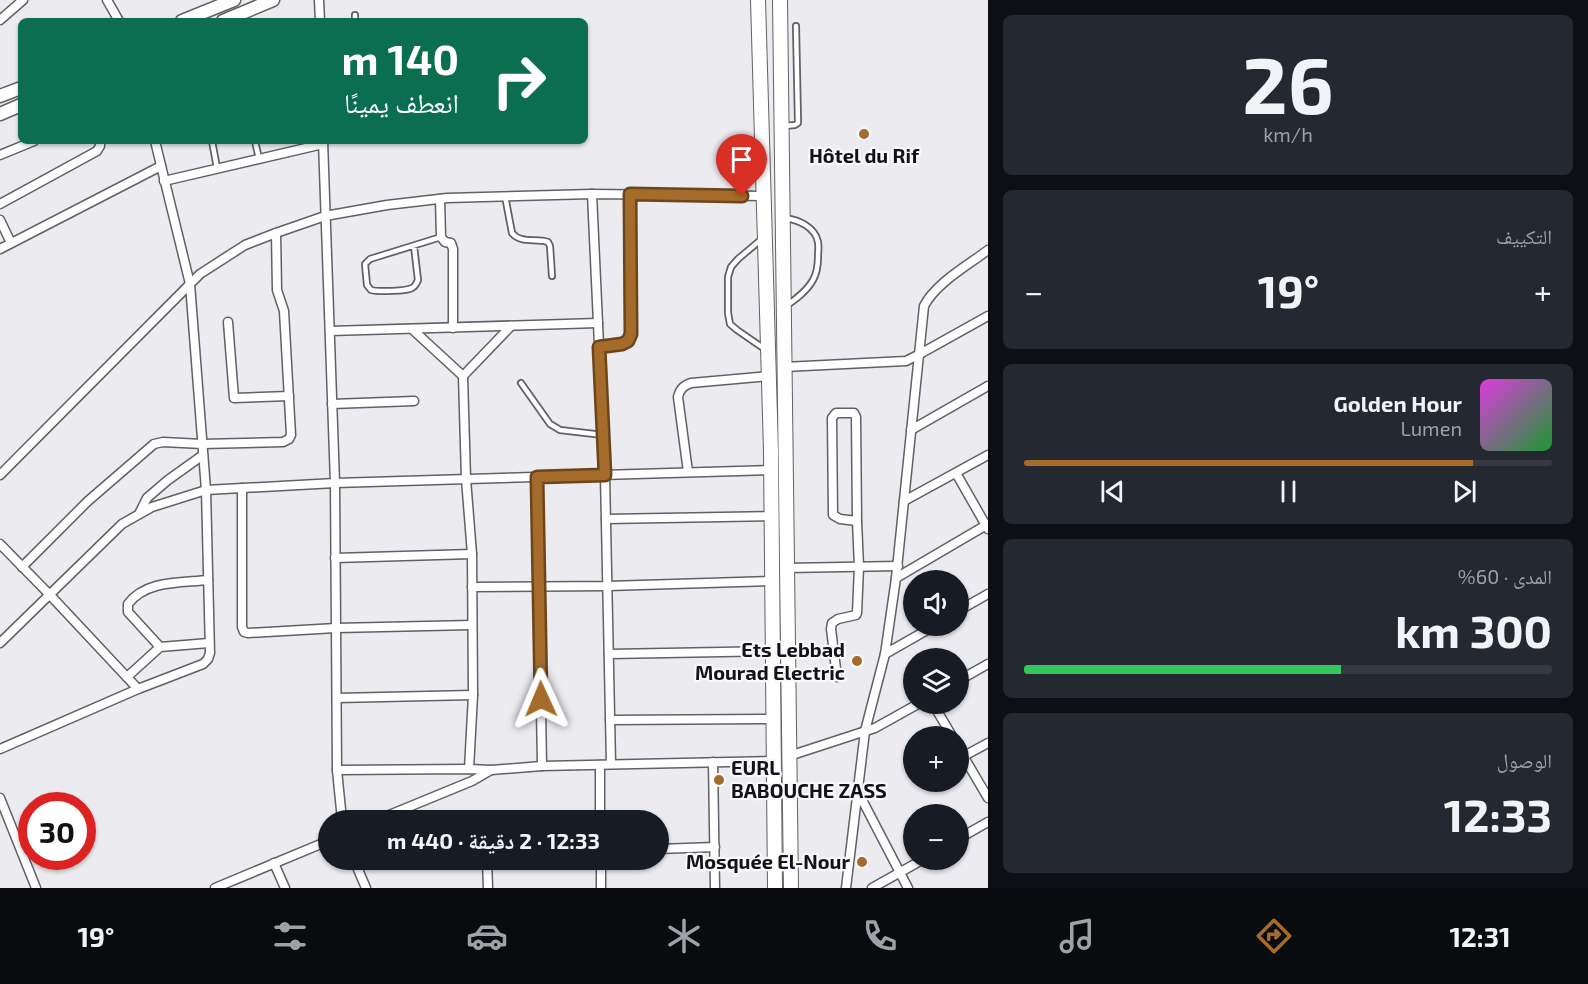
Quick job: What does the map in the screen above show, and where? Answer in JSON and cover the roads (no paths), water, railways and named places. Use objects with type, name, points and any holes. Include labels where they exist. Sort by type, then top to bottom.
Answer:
[{"type":"main road","points":[[758,0],[771,470],[775,888]]},
{"type":"main road","points":[[780,0],[791,888]]},
{"type":"street","points":[[0,20],[23,0]]},
{"type":"street","points":[[107,0],[117,18]]},
{"type":"street","points":[[189,18],[234,0]]},
{"type":"street","points":[[230,18],[273,0]]},
{"type":"street","points":[[319,0],[320,18]]},
{"type":"street","points":[[0,96],[18,89]]},
{"type":"street","points":[[0,114],[18,106]]},
{"type":"street","points":[[0,155],[27,144]]},
{"type":"street","points":[[0,204],[97,151],[100,144]]},
{"type":"street","points":[[0,749],[138,689],[203,664],[210,653],[206,489],[190,284],[156,144]]},
{"type":"street","points":[[165,181],[316,144]]},
{"type":"street","points":[[323,144],[335,483],[337,770],[341,810]]},
{"type":"street","points":[[0,249],[161,166]]},
{"type":"street","points":[[0,475],[200,274],[245,244],[325,216],[387,205],[440,199],[592,194],[764,196]]},
{"type":"street","points":[[592,194],[605,475],[611,765]]},
{"type":"street","points":[[599,347],[622,344],[628,341],[631,334],[630,194]]},
{"type":"street","points":[[440,199],[441,237],[445,242],[451,243],[453,249],[453,328]]},
{"type":"street","points":[[0,220],[11,243]]},
{"type":"street","points":[[22,567],[88,501],[154,444],[163,442],[202,444],[283,442],[289,439],[291,435],[284,311],[277,290],[276,233]]},
{"type":"street","points":[[846,888],[865,731],[885,654],[898,566],[924,306],[938,288],[988,250]]},
{"type":"street","points":[[784,367],[906,361],[988,316]]},
{"type":"street","points":[[228,322],[234,398],[289,396]]},
{"type":"street","points":[[330,331],[598,323]]},
{"type":"street","points":[[469,768],[473,695],[472,554],[466,479],[463,376],[511,326]]},
{"type":"street","points":[[412,329],[463,376]]},
{"type":"street","points":[[688,472],[678,397],[680,389],[691,382],[769,376]]},
{"type":"street","points":[[911,430],[988,387]]},
{"type":"street","points":[[332,404],[414,401]]},
{"type":"street","points":[[837,677],[832,623],[857,613],[859,567],[856,417],[854,413],[836,413],[832,418],[832,511],[836,518],[857,521]]},
{"type":"street","points":[[139,513],[147,498],[203,455]]},
{"type":"street","points":[[904,501],[988,455]]},
{"type":"street","points":[[0,644],[122,524],[152,507],[206,489],[771,470]]},
{"type":"street","points":[[896,578],[987,526],[956,473]]},
{"type":"street","points":[[537,477],[542,766]]},
{"type":"street","points":[[242,488],[243,630],[248,633],[336,628],[472,625]]},
{"type":"street","points":[[606,519],[771,516]]},
{"type":"street","points":[[0,544],[138,689]]},
{"type":"street","points":[[336,558],[472,554]]},
{"type":"street","points":[[787,568],[898,566]]},
{"type":"street","points":[[160,647],[128,612],[130,600],[158,585],[208,580]]},
{"type":"street","points":[[472,587],[772,581]]},
{"type":"street","points":[[969,605],[988,594]]},
{"type":"street","points":[[885,654],[916,636]]},
{"type":"street","points":[[127,677],[160,647],[209,643]]},
{"type":"street","points":[[609,654],[772,651]]},
{"type":"street","points":[[969,675],[988,664]]},
{"type":"street","points":[[336,698],[473,695]]},
{"type":"street","points":[[789,756],[875,728],[903,712]]},
{"type":"street","points":[[610,720],[773,719]]},
{"type":"street","points":[[969,753],[988,743]]},
{"type":"street","points":[[337,770],[469,768],[491,770],[542,766],[773,761]]},
{"type":"street","points":[[713,762],[716,888]]},
{"type":"street","points":[[600,765],[600,810]]},
{"type":"street","points":[[969,765],[988,798]]},
{"type":"street","points":[[401,810],[472,781],[491,770]]},
{"type":"street","points":[[858,791],[909,888]]},
{"type":"street","points":[[0,798],[36,888]]},
{"type":"street","points":[[969,833],[988,822]]},
{"type":"street","points":[[215,888],[318,845]]},
{"type":"street","points":[[669,849],[715,847]]},
{"type":"street","points":[[274,863],[285,888]]},
{"type":"street","points":[[358,870],[366,888]]},
{"type":"street","points":[[487,870],[488,888]]},
{"type":"street","points":[[601,870],[601,888]]},
{"type":"street","points":[[872,888],[904,870]]},
{"type":"lane","points":[[781,126],[795,126],[798,123],[796,26]]},
{"type":"lane","points":[[213,144],[217,169]]},
{"type":"lane","points":[[256,144],[260,159]]},
{"type":"lane","points":[[505,196],[514,237],[519,240],[548,242],[552,276]]},
{"type":"lane","points":[[782,217],[804,224],[818,241],[818,262],[814,278],[806,291],[783,308]]},
{"type":"lane","points":[[765,236],[731,267],[728,277],[728,313],[730,324],[768,351]]},
{"type":"lane","points":[[414,246],[418,280],[416,285],[411,289],[377,292],[371,290],[364,264],[366,261],[441,237]]},
{"type":"lane","points":[[521,383],[550,424],[560,430],[603,435]]},
{"type":"place","name":"Hôtel du Rif","points":[[864,134]]},
{"type":"place","name":"Ets Lebbad Mourad Electric","points":[[857,661]]},
{"type":"place","name":"EURL BABOUCHE ZASS","points":[[719,780]]},
{"type":"place","name":"Mosquée El-Nour","points":[[862,862]]}]
